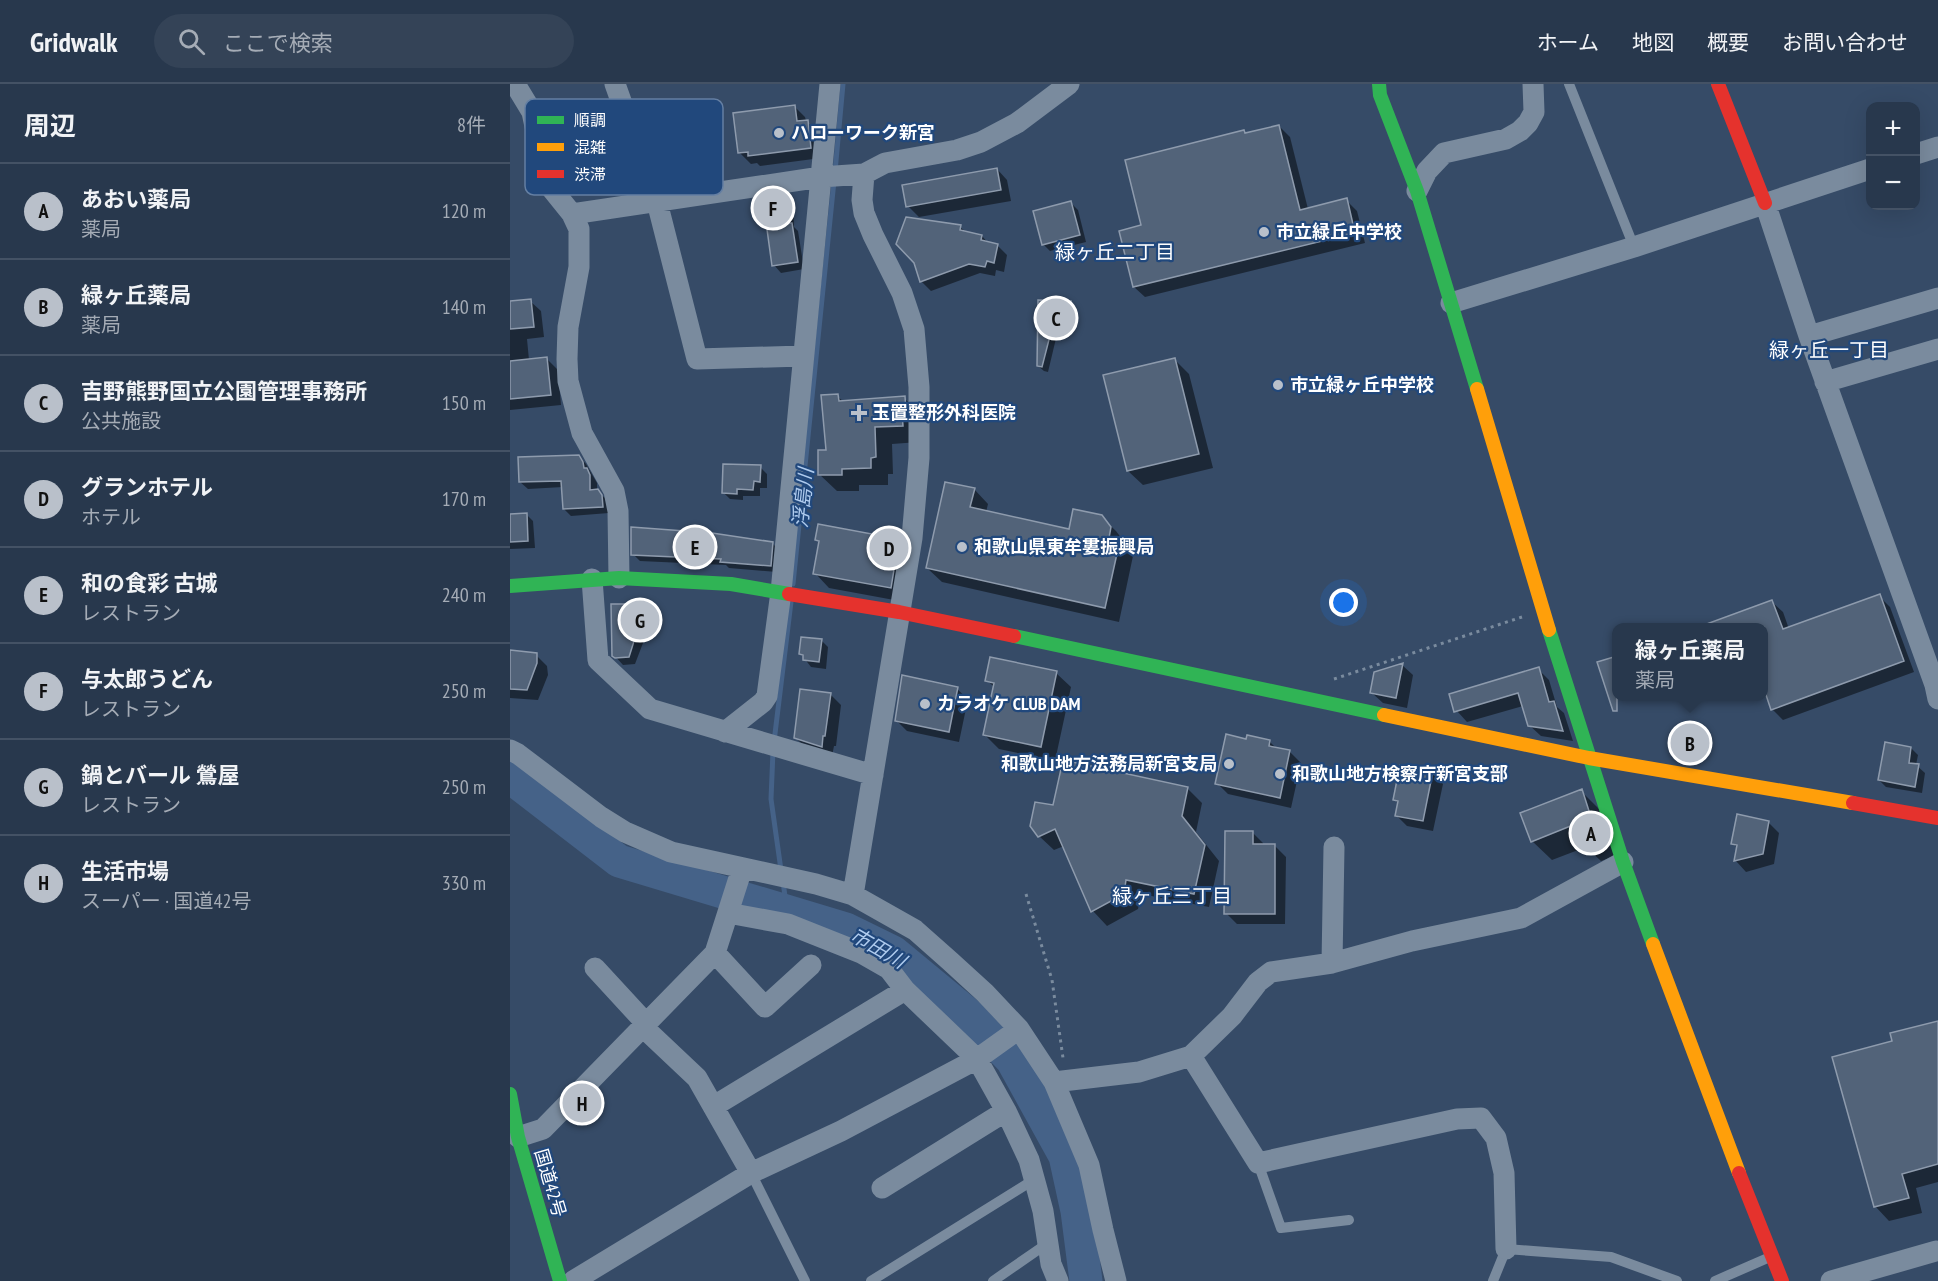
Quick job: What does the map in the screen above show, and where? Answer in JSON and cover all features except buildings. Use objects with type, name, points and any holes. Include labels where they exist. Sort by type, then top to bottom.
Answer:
[{"type":"main road","points":[[1379,84],[1380,95],[1418,191],[1589,758],[1623,862],[1718,1120],[1782,1281]]},
{"type":"main road","points":[[1718,84],[1765,203]]},
{"type":"main road","points":[[510,586],[619,578],[702,581],[781,592],[899,612],[1589,758],[1938,818]]},
{"type":"main road","name":"国道42号","points":[[510,1094],[518,1137],[519,1174],[560,1281]]},
{"type":"street","points":[[515,84],[525,100]]},
{"type":"street","points":[[615,84],[620,99]]},
{"type":"street","points":[[725,732],[763,702],[767,696],[781,592],[830,84]]},
{"type":"street","points":[[723,192],[821,177],[864,174],[885,163],[957,150],[981,142],[1017,123],[1069,84]]},
{"type":"street","points":[[1418,191],[1427,171],[1444,153],[1506,139],[1520,131],[1534,112],[1533,84]]},
{"type":"street","points":[[1920,153],[1938,147]]},
{"type":"street","points":[[1451,303],[1634,247],[1866,170]]},
{"type":"street","points":[[853,895],[912,538],[919,458],[919,387],[914,329],[907,306],[864,213],[862,200],[864,174]]},
{"type":"street","points":[[557,195],[573,214],[579,229],[579,260],[568,327],[568,381],[582,433],[615,491],[618,511],[619,578]]},
{"type":"street","points":[[655,195],[697,359],[803,356]]},
{"type":"street","points":[[573,214],[703,195]]},
{"type":"street","points":[[1765,203],[1825,382],[1935,685],[1938,699]]},
{"type":"street","points":[[1809,336],[1938,298]]},
{"type":"street","points":[[1825,382],[1938,349]]},
{"type":"street","points":[[592,579],[598,660],[650,709],[873,775]]},
{"type":"street","points":[[510,750],[601,818],[625,832],[671,852],[739,873],[816,884],[853,895],[915,930],[985,993],[1019,1029],[1060,1082],[1089,1165],[1102,1230],[1116,1281]]},
{"type":"street","points":[[1332,963],[1334,847]]},
{"type":"street","points":[[1060,1082],[1139,1072],[1191,1056],[1232,1016],[1258,982],[1271,972],[1332,963],[1412,941],[1521,918],[1623,862]]},
{"type":"street","points":[[518,1137],[543,1129],[715,953],[739,873]]},
{"type":"street","points":[[728,913],[788,924],[861,952],[889,969],[905,990],[977,1059],[1006,1111],[1035,1179],[1051,1264],[1058,1281]]},
{"type":"street","points":[[715,953],[765,1007],[811,965]]},
{"type":"street","points":[[595,969],[642,1019],[644,1028],[697,1078],[752,1173]]},
{"type":"street","points":[[714,1106],[905,990]]},
{"type":"street","points":[[573,1281],[752,1173],[841,1131],[977,1059],[1019,1029]]},
{"type":"street","points":[[1191,1056],[1258,1163],[1457,1119],[1481,1118],[1496,1138],[1504,1173],[1506,1249]]},
{"type":"street","points":[[882,1188],[1006,1111]]},
{"type":"street","points":[[1831,1281],[1936,1251]]},
{"type":"lane","points":[[1569,84],[1634,247]]},
{"type":"lane","points":[[1258,1163],[1281,1228],[1349,1220]]},
{"type":"lane","points":[[752,1173],[806,1281]]},
{"type":"lane","points":[[871,1281],[1035,1179]]},
{"type":"lane","points":[[993,1281],[1048,1243]]},
{"type":"lane","points":[[1493,1281],[1506,1249],[1611,1257],[1677,1281]]},
{"type":"lane","points":[[1715,1281],[1773,1255]]},
{"type":"path","points":[[1327,704],[1331,680],[1544,610]]},
{"type":"path","points":[[1026,894],[1052,980],[1060,1082]]},
{"type":"waterway","name":"浮島川","points":[[835,172],[843,84]]},
{"type":"waterway","name":"浮島川","points":[[793,584],[834,181]]},
{"type":"waterway","name":"浮島川","points":[[774,742],[791,602]]},
{"type":"waterway","name":"浮島川","points":[[773,751],[771,799],[781,870]]},
{"type":"waterway","name":"市田川","points":[[510,777],[619,861],[846,929],[893,952],[968,1014],[1012,1060],[1065,1156],[1077,1211],[1086,1281]]},
{"type":"waterway","name":"浮島川","points":[[783,882],[787,910]]},
{"type":"traffic: fast","points":[[1379,84],[1380,95],[1417,191],[1477,389]]},
{"type":"traffic: fast","points":[[510,586],[619,578],[731,584],[789,594]]},
{"type":"traffic: fast","points":[[1549,630],[1623,862],[1653,944]]},
{"type":"traffic: fast","points":[[1014,636],[1384,715]]},
{"type":"traffic: fast","points":[[510,1094],[518,1137],[560,1281]]},
{"type":"traffic: slow","points":[[1477,389],[1549,630]]},
{"type":"traffic: slow","points":[[1384,715],[1589,758],[1853,803]]},
{"type":"traffic: slow","points":[[1653,944],[1739,1173]]},
{"type":"traffic: jam","points":[[1718,84],[1765,203]]},
{"type":"traffic: jam","points":[[789,594],[899,612],[1014,636]]},
{"type":"traffic: jam","points":[[1853,803],[1938,818]]},
{"type":"traffic: jam","points":[[1739,1173],[1782,1281]]},
{"type":"place","name":"ハローワーク新宮","points":[[779,133]]},
{"type":"place","name":"与太郎うどん","points":[[773,208]]},
{"type":"place","name":"市立緑丘中学校","points":[[1264,232]]},
{"type":"place","name":"吉野熊野国立公園管理事務所","points":[[1056,318]]},
{"type":"place","name":"市立緑ヶ丘中学校","points":[[1278,385]]},
{"type":"place","name":"玉置整形外科医院","points":[[859,413]]},
{"type":"place","name":"和の食彩 古城","points":[[695,547]]},
{"type":"place","name":"和歌山県東牟婁振興局","points":[[962,547]]},
{"type":"place","name":"グランホテル","points":[[889,548]]},
{"type":"place","name":"鍋とバール 鶯屋","points":[[640,620]]},
{"type":"place","name":"カラオケ CLUB DAM","points":[[925,704]]},
{"type":"place","name":"緑ヶ丘薬局","points":[[1690,743]]},
{"type":"place","name":"和歌山地方法務局新宮支局","points":[[1229,764]]},
{"type":"place","name":"和歌山地方検察庁新宮支部","points":[[1280,774]]},
{"type":"place","name":"あおい薬局","points":[[1591,833]]},
{"type":"place","name":"生活市場","points":[[582,1103]]},
{"type":"district","name":"緑ヶ丘二丁目","points":[[1115,252]]},
{"type":"district","name":"緑ヶ丘一丁目","points":[[1829,350]]},
{"type":"district","name":"緑ヶ丘三丁目","points":[[1172,896]]}]
